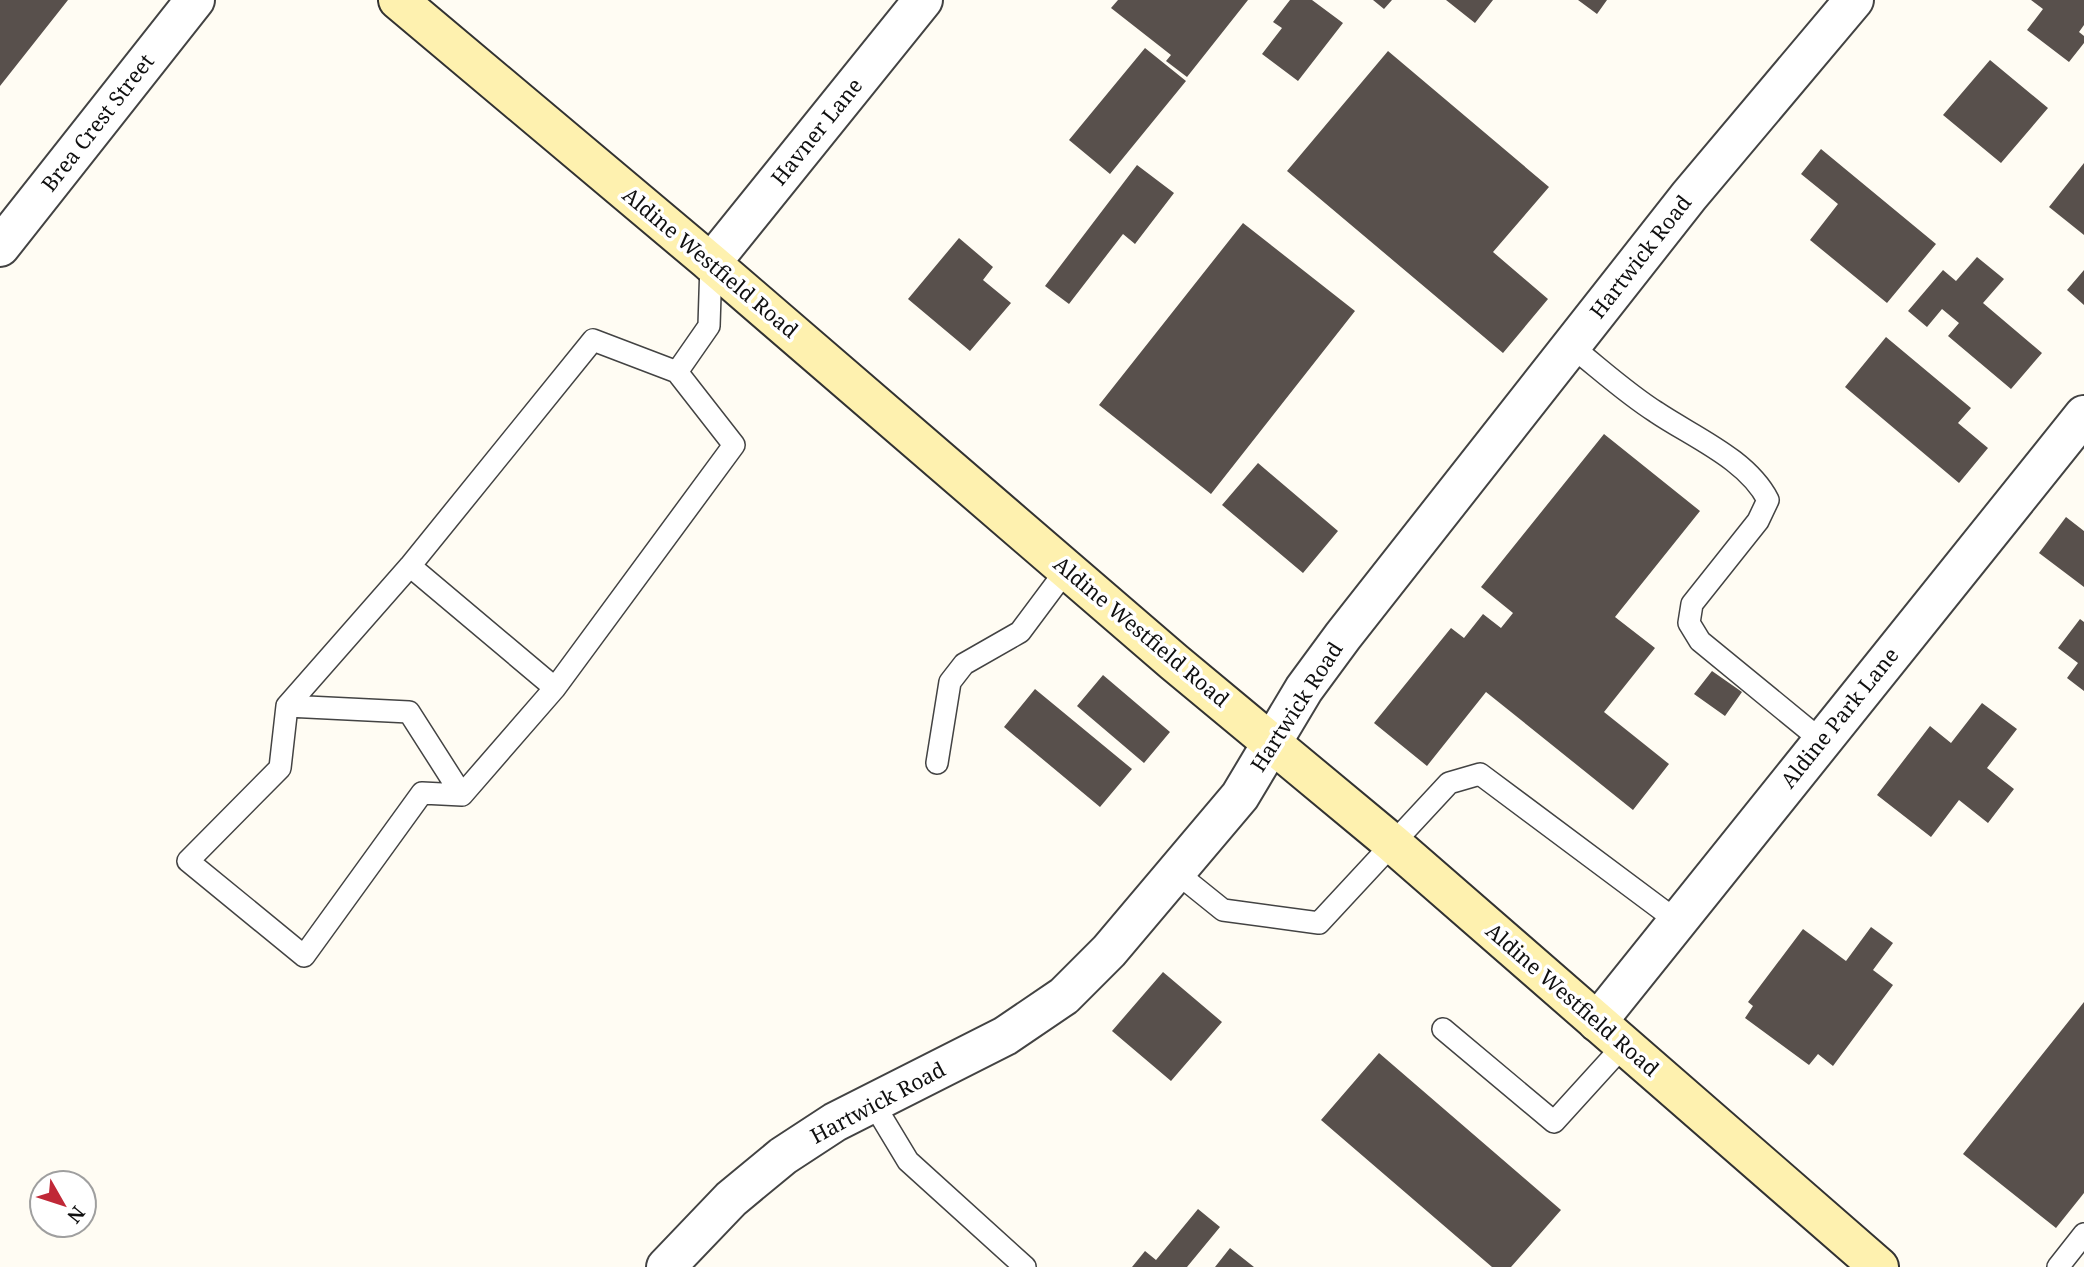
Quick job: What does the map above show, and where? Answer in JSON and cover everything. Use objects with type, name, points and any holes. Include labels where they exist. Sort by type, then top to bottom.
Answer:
[{"type":"main road","name":"Aldine Westfield Road","points":[[398,0],[1392,843],[1880,1267]]},
{"type":"street","name":"Brea Crest Street","points":[[0,247],[195,0]]},
{"type":"street","name":"Havner Lane","points":[[711,263],[923,0]]},
{"type":"street","name":"Hartwick Road","points":[[666,1267],[731,1199],[783,1156],[835,1122],[1005,1036],[1065,996],[1109,951],[1240,796],[1304,689],[1343,636],[1689,196],[1854,0]]},
{"type":"street","name":"Aldine Park Lane","points":[[1610,1033],[1677,921],[2084,415]]},
{"type":"lane","points":[[677,372],[709,326],[711,263]]},
{"type":"lane","points":[[593,340],[677,372],[734,445],[555,688],[462,795],[422,793],[304,956],[188,861],[281,768],[287,706],[410,566],[593,340]]},
{"type":"lane","points":[[1571,346],[1656,412],[1700,437],[1760,484],[1768,500],[1758,521],[1692,604],[1689,623],[1700,641],[1822,741]]},
{"type":"lane","points":[[410,566],[555,688]]},
{"type":"lane","points":[[937,763],[950,682],[964,664],[1020,632],[1067,569]]},
{"type":"lane","points":[[287,706],[409,712],[462,795]]},
{"type":"lane","points":[[1177,873],[1223,910],[1319,923],[1449,783],[1480,774],[1677,921]]},
{"type":"lane","points":[[1443,1029],[1554,1122],[1610,1033]]},
{"type":"lane","points":[[873,1103],[908,1161],[1025,1267]]},
{"type":"lane","points":[[2058,1267],[2084,1234]]},
{"type":"building","points":[[0,0],[68,0],[0,86]]},
{"type":"building","points":[[1118,0],[1248,0],[1187,77],[1166,61],[1171,55],[1111,8]]},
{"type":"building","points":[[1290,0],[1312,0],[1343,23],[1298,81],[1262,54],[1282,28],[1273,22]]},
{"type":"building","points":[[1373,0],[1392,0],[1384,9]]},
{"type":"building","points":[[1446,0],[1493,0],[1475,23]]},
{"type":"building","points":[[1578,0],[1607,0],[1597,14]]},
{"type":"building","points":[[2031,0],[2084,0],[2084,25],[2079,32],[2084,36],[2084,43],[2069,62],[2027,30],[2043,9]]},
{"type":"building","points":[[1145,48],[1186,81],[1110,174],[1069,140]]},
{"type":"building","points":[[1388,51],[1549,187],[1493,252],[1548,299],[1503,353],[1287,171]]},
{"type":"building","points":[[1990,60],[2048,108],[2001,163],[1943,115]]},
{"type":"building","points":[[1821,149],[1936,244],[1887,303],[1810,240],[1838,204],[1801,174]]},
{"type":"building","points":[[2084,163],[2084,235],[2049,207]]},
{"type":"building","points":[[1137,165],[1174,193],[1135,244],[1123,234],[1069,304],[1045,286]]},
{"type":"building","points":[[1243,223],[1355,311],[1211,494],[1099,405]]},
{"type":"building","points":[[959,238],[993,267],[983,280],[1011,303],[970,351],[908,299]]},
{"type":"building","points":[[1977,257],[2004,279],[1983,303],[2042,353],[2011,389],[1948,336],[1959,323],[1942,309],[1927,327],[1908,311],[1943,270],[1956,281]]},
{"type":"building","points":[[2084,270],[2084,305],[2067,290]]},
{"type":"building","points":[[1886,337],[1971,408],[1958,423],[1988,448],[1959,483],[1845,387]]},
{"type":"building","points":[[1604,434],[1700,511],[1615,617],[1655,648],[1604,712],[1669,764],[1633,810],[1486,692],[1427,766],[1374,723],[1451,628],[1464,638],[1483,614],[1501,628],[1513,613],[1481,587]]},
{"type":"building","points":[[1258,463],[1338,531],[1303,573],[1222,505]]},
{"type":"building","points":[[2066,517],[2084,531],[2084,587],[2039,553]]},
{"type":"building","points":[[2080,619],[2084,622],[2084,691],[2067,678],[2078,663],[2058,648]]},
{"type":"building","points":[[1712,671],[1742,692],[1725,716],[1694,694]]},
{"type":"building","points":[[1103,675],[1170,732],[1144,763],[1077,706]]},
{"type":"building","points":[[1035,689],[1132,769],[1100,807],[1004,727]]},
{"type":"building","points":[[1982,703],[2017,729],[1987,768],[2014,789],[1988,823],[1959,800],[1931,837],[1877,795],[1930,726],[1951,743]]},
{"type":"building","points":[[1871,927],[1893,943],[1873,970],[1893,985],[1833,1066],[1818,1054],[1809,1065],[1745,1018],[1753,1006],[1748,1002],[1803,929],[1846,961]]},
{"type":"building","points":[[1163,972],[1222,1022],[1171,1081],[1112,1031]]},
{"type":"building","points":[[2084,1002],[2084,1193],[2056,1228],[1963,1154]]},
{"type":"building","points":[[1379,1053],[1561,1210],[1511,1267],[1492,1267],[1321,1120]]},
{"type":"building","points":[[1198,1209],[1220,1227],[1187,1267],[1132,1267],[1145,1251],[1156,1260]]},
{"type":"building","points":[[1230,1248],[1254,1267],[1215,1267]]}]
